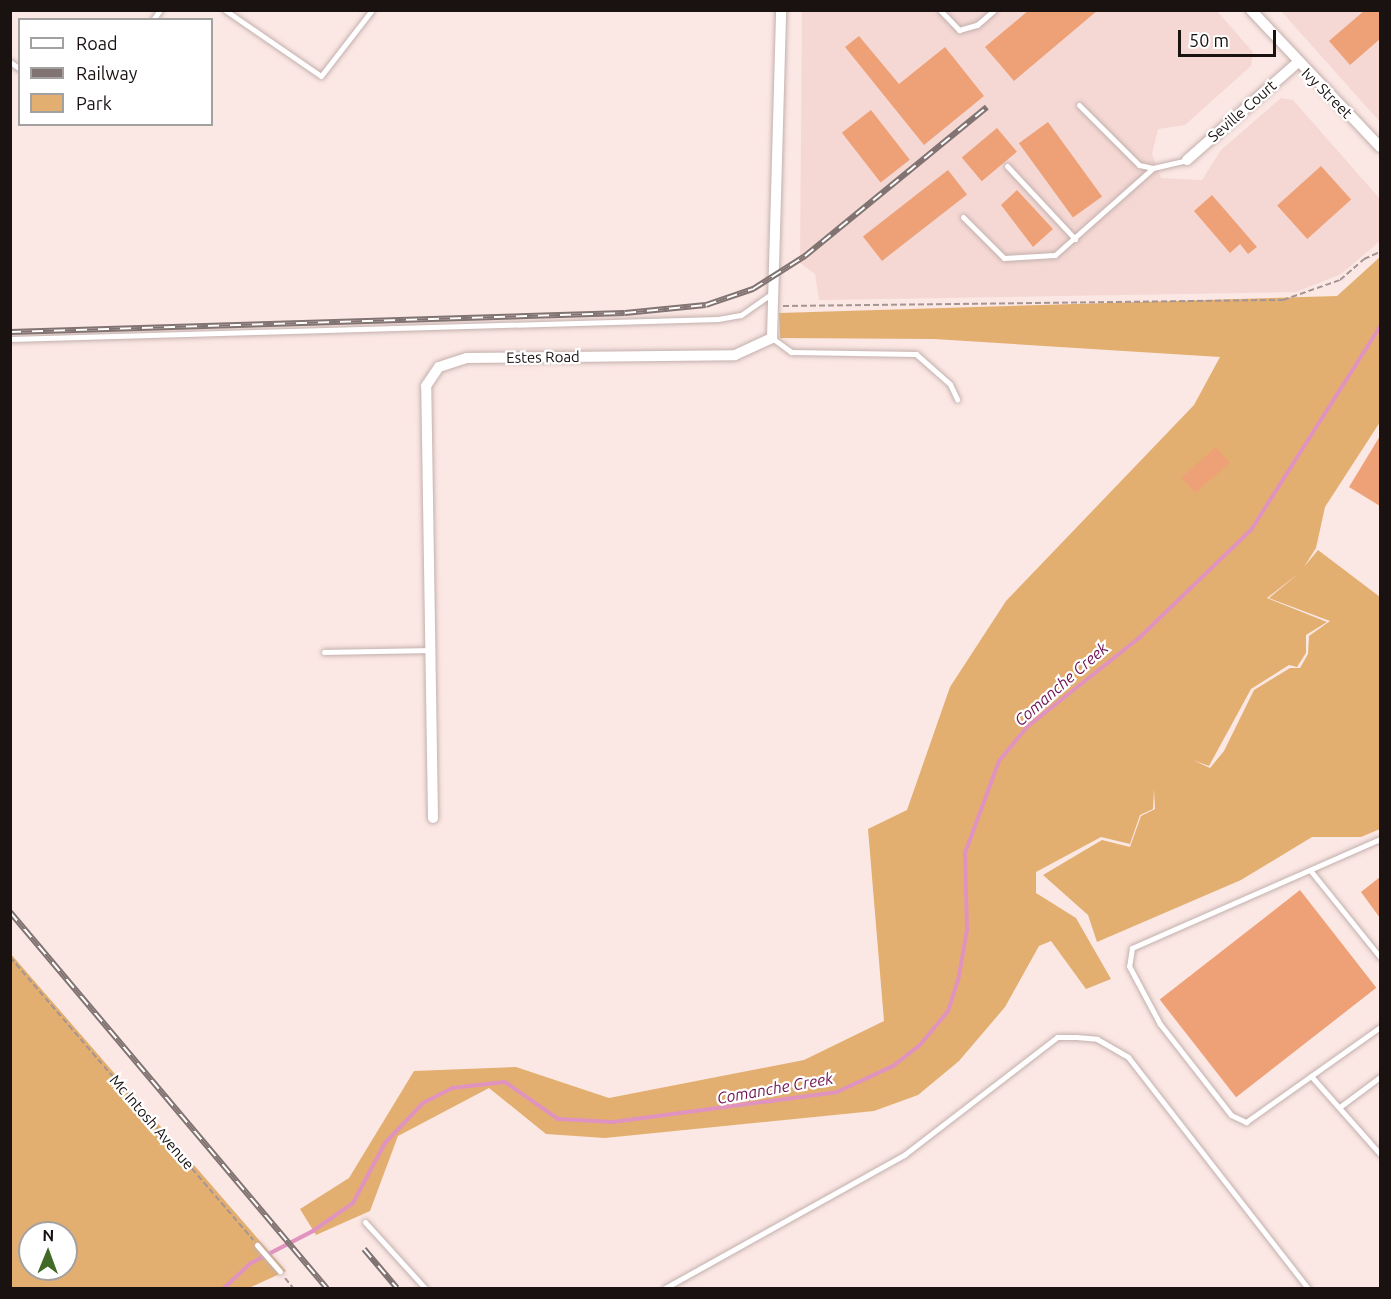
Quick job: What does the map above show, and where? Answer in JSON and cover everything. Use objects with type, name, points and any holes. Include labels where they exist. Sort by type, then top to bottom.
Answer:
[{"type":"street","points":[[772,338],[781,10]]},
{"type":"street","name":"Ivy Street","points":[[1251,10],[1297,63],[1380,147]]},
{"type":"street","name":"Seville Court","points":[[1187,160],[1297,63]]},
{"type":"street","name":"Estes Road","points":[[433,818],[426,386],[439,367],[467,358],[735,355],[772,338]]},
{"type":"lane","points":[[225,10],[321,76],[372,10]]},
{"type":"lane","points":[[940,10],[959,30],[994,10]]},
{"type":"lane","points":[[1079,105],[1139,165],[1153,168],[1187,160]]},
{"type":"lane","points":[[1006,166],[1075,239]]},
{"type":"lane","points":[[963,217],[1004,258],[1055,255],[1153,168]]},
{"type":"lane","points":[[10,339],[718,319],[741,315],[775,291]]},
{"type":"lane","points":[[772,338],[791,352],[915,354],[950,384],[957,399]]},
{"type":"lane","points":[[324,652],[432,650]]},
{"type":"lane","points":[[1380,839],[1132,948],[1129,966],[1160,1024],[1230,1115],[1246,1122],[1380,1027]]},
{"type":"lane","points":[[1310,870],[1380,957]]},
{"type":"lane","points":[[665,1288],[904,1155],[1057,1037],[1097,1039],[1128,1057],[1308,1288]]},
{"type":"lane","points":[[1311,1076],[1341,1106],[1380,1154]]},
{"type":"lane","points":[[1341,1106],[1380,1077]]},
{"type":"lane","points":[[365,1222],[425,1288]]},
{"type":"lane","points":[[257,1245],[280,1271]]},
{"type":"path","points":[[774,306],[1283,300],[1340,280],[1364,259],[1380,252]]},
{"type":"path","name":"Mc Intosh Avenue","points":[[10,957],[257,1245]]},
{"type":"path","points":[[280,1271],[293,1288]]},
{"type":"shaded area","points":[[802,11],[1217,11],[1253,52],[1251,66],[1185,125],[1158,129],[1152,154],[1161,178],[1202,180],[1221,150],[1281,98],[1293,100],[1380,199],[1380,241],[1341,274],[1296,292],[819,300],[815,274],[800,263]]},
{"type":"shaded area","points":[[1281,11],[1380,11],[1380,122]]},
{"type":"green space","points":[[1380,257],[1380,422],[1325,507],[1316,548],[1304,567],[1318,550],[1380,597],[1380,829],[1361,837],[1312,837],[1241,880],[1097,942],[1088,915],[1043,875],[1102,840],[1130,847],[1141,816],[1155,809],[1154,789],[1153,809],[1140,815],[1130,844],[1101,837],[1036,872],[1036,893],[1076,918],[1111,979],[1086,989],[1051,941],[1039,946],[1005,1007],[959,1061],[918,1095],[874,1111],[605,1138],[546,1134],[489,1088],[398,1136],[370,1211],[316,1235],[300,1209],[349,1178],[414,1071],[516,1067],[609,1098],[804,1060],[884,1021],[868,829],[907,810],[950,687],[1006,601],[1194,405],[1220,357],[934,339],[780,338],[779,313],[1337,296]],"holes":[[[1299,573],[1269,598],[1330,621],[1309,636],[1308,654],[1300,668],[1290,668],[1254,690],[1224,751],[1210,768],[1193,760],[1209,766],[1251,689],[1289,665],[1297,667],[1306,653],[1306,635],[1327,622],[1267,598]]]},
{"type":"green space","points":[[10,953],[286,1271],[249,1288],[11,1288]]},
{"type":"building","points":[[1029,10],[1098,10],[1014,81],[985,47]]},
{"type":"building","points":[[1365,10],[1380,10],[1380,39],[1350,65],[1329,41]]},
{"type":"building","points":[[859,36],[899,84],[945,47],[984,96],[924,145],[845,47]]},
{"type":"building","points":[[871,110],[910,160],[881,182],[842,133]]},
{"type":"building","points":[[1048,122],[1102,196],[1073,218],[1019,143]]},
{"type":"building","points":[[997,128],[1017,152],[982,181],[962,158]]},
{"type":"building","points":[[1321,166],[1351,199],[1307,239],[1277,205]]},
{"type":"building","points":[[948,170],[967,194],[882,261],[863,236]]},
{"type":"building","points":[[1017,190],[1053,229],[1033,247],[1001,205]]},
{"type":"building","points":[[1212,195],[1257,247],[1248,254],[1240,244],[1230,253],[1194,211]]},
{"type":"building","points":[[1380,436],[1380,506],[1349,487]]},
{"type":"building","points":[[1216,447],[1230,463],[1195,493],[1181,477]]},
{"type":"building","points":[[1380,877],[1380,918],[1361,892]]},
{"type":"building","points":[[1300,890],[1376,988],[1236,1097],[1160,1000]]},
{"type":"waterway","name":"Comanche Creek","points":[[224,1288],[251,1263],[313,1231],[353,1203],[385,1143],[423,1103],[452,1088],[505,1082],[558,1119],[613,1122],[837,1092],[893,1066],[920,1045],[948,1011],[958,981],[967,930],[965,853],[999,761],[1027,727],[1139,638],[1251,530],[1380,327]]},
{"type":"railway","points":[[10,332],[625,313],[706,305],[753,289],[805,256],[987,107]]},
{"type":"railway","points":[[10,912],[327,1288]]},
{"type":"railway","points":[[364,1249],[397,1288]]}]
